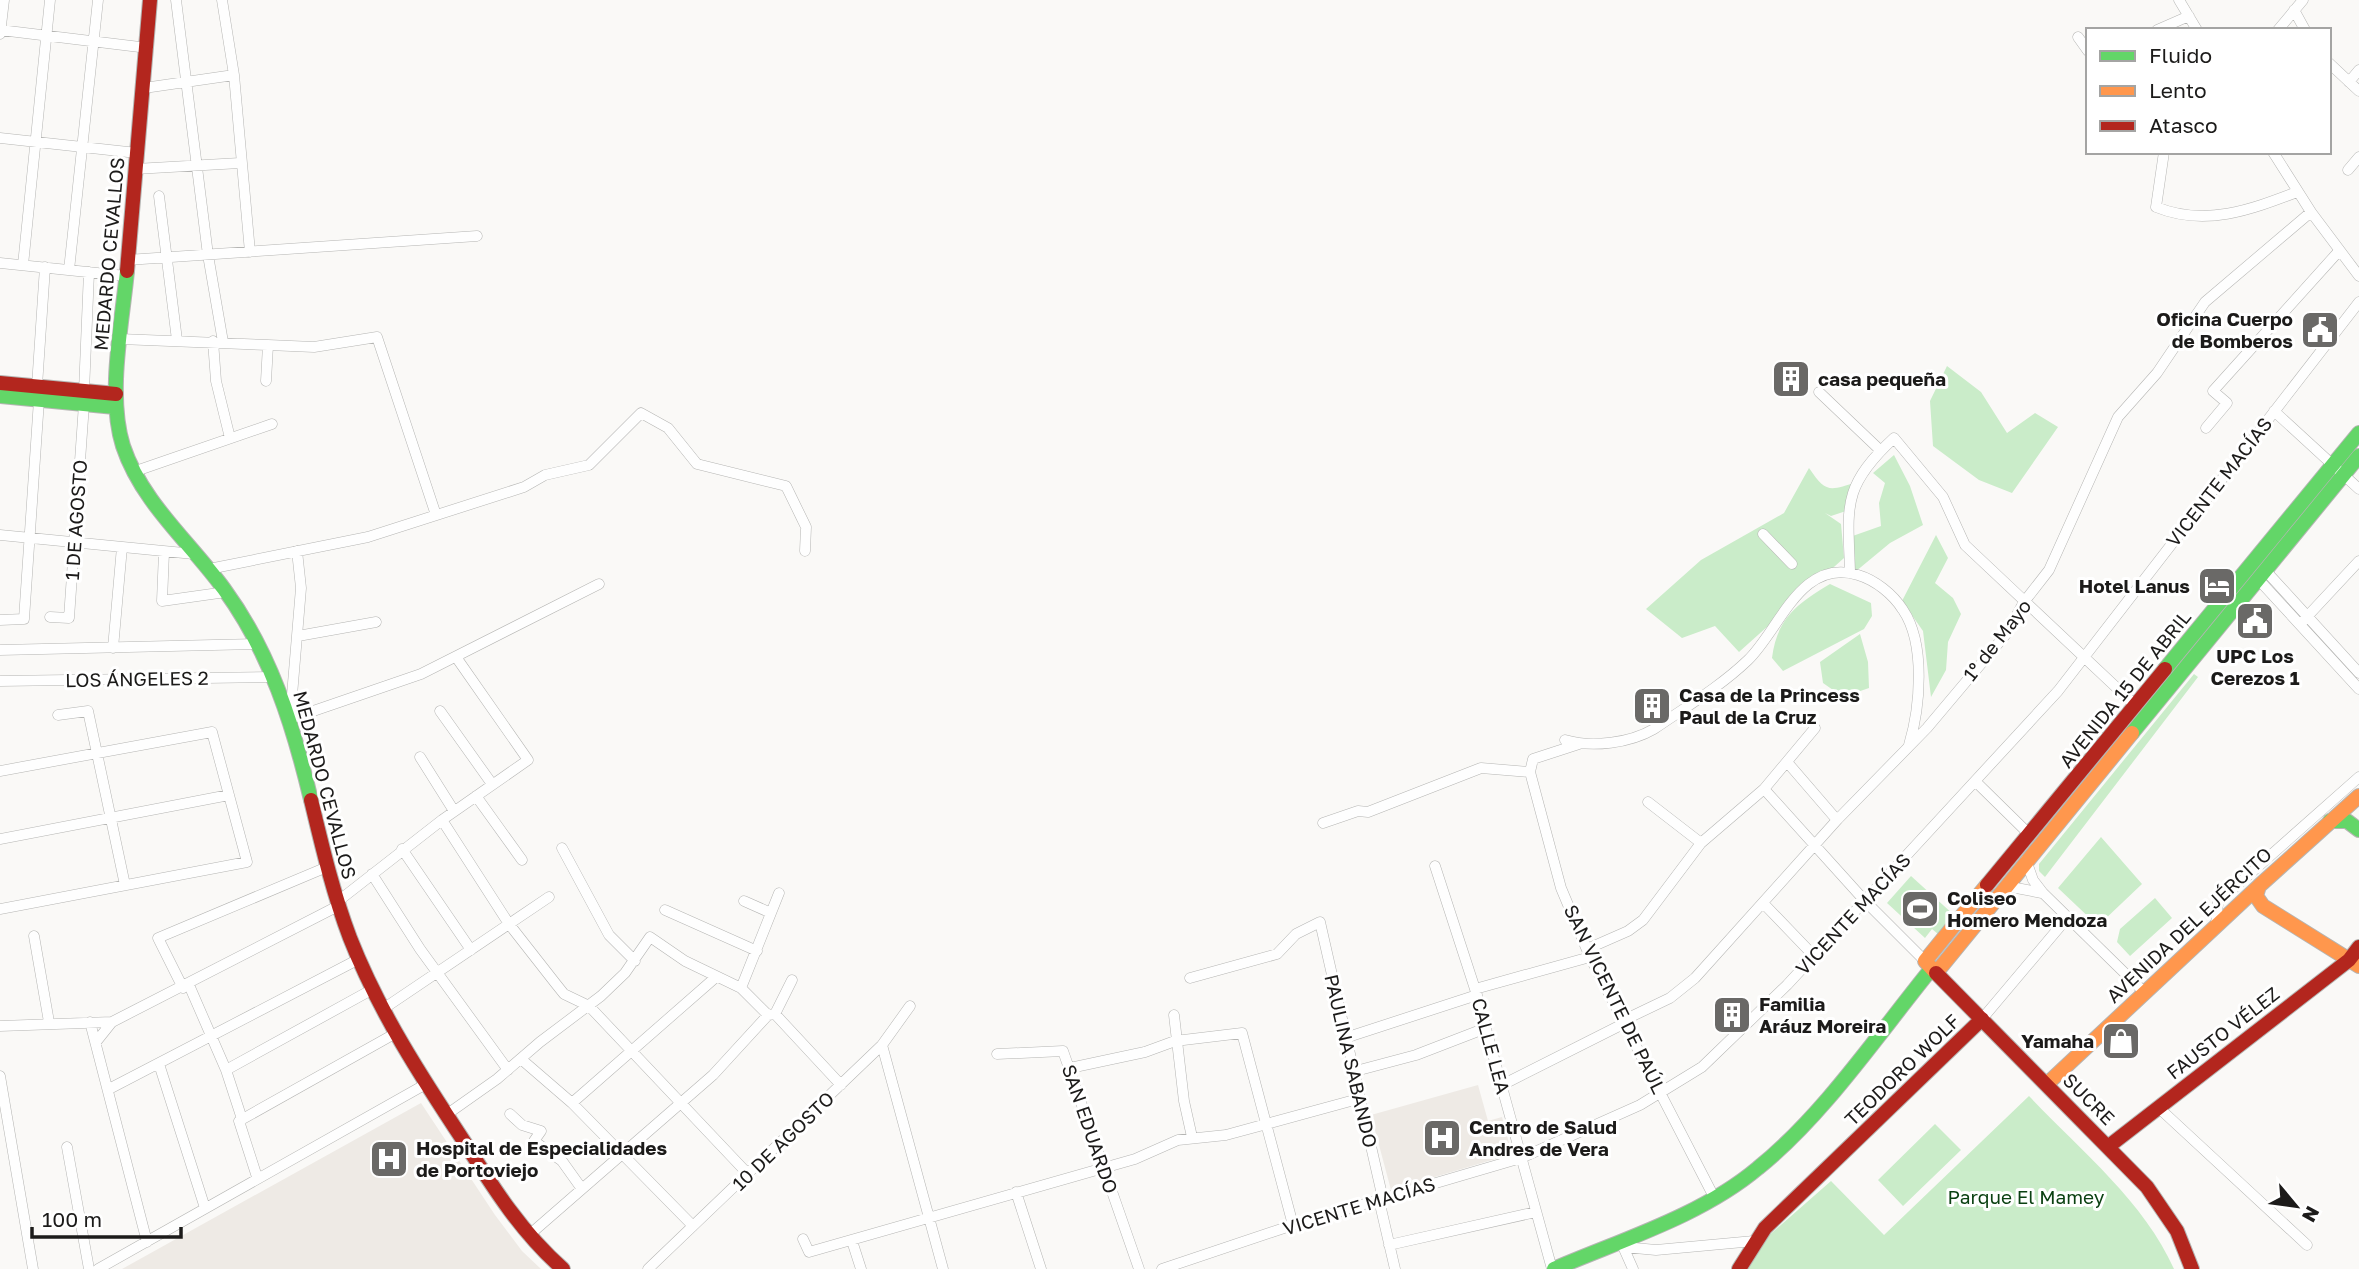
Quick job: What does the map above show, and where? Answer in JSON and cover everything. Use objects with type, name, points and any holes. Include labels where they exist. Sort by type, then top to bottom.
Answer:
[{"type":"main road","name":"MEDARDO CEVALLOS","points":[[150,0],[116,400],[121,444],[133,472],[155,508],[226,592],[258,644],[274,677],[290,719],[338,904],[359,959],[383,1009],[426,1084],[528,1236],[563,1269]]},
{"type":"main road","points":[[0,383],[38,393]]},
{"type":"main road","points":[[0,396],[38,393],[116,400]]},
{"type":"main road","name":"AVENIDA 15 DE ABRIL","points":[[1553,1269],[1622,1244],[1714,1197],[1734,1186],[1782,1149],[1931,967],[2006,886],[2262,574],[2339,469],[2359,433]]},
{"type":"main road","name":"AVENIDA 15 DE ABRIL","points":[[1931,967],[1980,894],[2136,706],[2339,469],[2359,456]]},
{"type":"main road","name":"AVENIDA DEL EJÉRCITO","points":[[2047,1084],[2143,991],[2359,796]]},
{"type":"main road","points":[[2330,821],[2347,821],[2359,830]]},
{"type":"main road","points":[[2259,886],[2257,899],[2263,906],[2354,963]]},
{"type":"main road","name":"FAUSTO VÉLEZ","points":[[2109,1146],[2354,963],[2359,947]]},
{"type":"main road","name":"SUCRE","points":[[1931,967],[2109,1146],[2163,1207],[2177,1231],[2192,1269]]},
{"type":"main road","name":"TEODORO WOLF","points":[[1739,1269],[1754,1241],[1982,1019]]},
{"type":"street","points":[[0,36],[4,0]]},
{"type":"street","points":[[23,265],[50,0]]},
{"type":"street","points":[[69,270],[98,0]]},
{"type":"street","points":[[176,0],[218,341],[216,381],[230,438]]},
{"type":"street","points":[[222,0],[233,75],[250,252]]},
{"type":"street","points":[[2179,0],[2196,28]]},
{"type":"street","points":[[2280,28],[2302,0]]},
{"type":"street","points":[[2294,10],[2304,28]]},
{"type":"street","points":[[2162,28],[2189,16]]},
{"type":"street","points":[[0,30],[148,48]]},
{"type":"street","points":[[2078,37],[2086,48]]},
{"type":"street","points":[[2331,64],[2359,91]]},
{"type":"street","points":[[2349,82],[2359,70]]},
{"type":"street","points":[[144,88],[233,75]]},
{"type":"street","points":[[0,138],[137,153]]},
{"type":"street","points":[[2164,154],[2155,207],[2171,213],[2199,217],[2227,215],[2297,192]]},
{"type":"street","points":[[2274,154],[2297,192],[2359,276]]},
{"type":"street","points":[[2348,170],[2359,157]]},
{"type":"street","points":[[135,169],[240,163]]},
{"type":"street","points":[[159,196],[177,340]]},
{"type":"street","name":"1º de Mayo","points":[[1502,1085],[1680,991],[1764,904],[1837,820],[1908,747],[2007,633],[2024,602],[2049,570],[2094,467],[2125,406],[2157,373],[2217,290],[2312,212]]},
{"type":"street","points":[[127,260],[477,236]]},
{"type":"street","points":[[2206,428],[2227,403],[2213,391],[2339,251]]},
{"type":"street","points":[[0,262],[126,276]]},
{"type":"street","points":[[0,620],[24,619],[46,267]]},
{"type":"street","name":"1 DE AGOSTO","points":[[50,617],[69,618],[84,397],[89,272]]},
{"type":"street","name":"VICENTE MACÍAS","points":[[1162,1269],[1293,1225],[1521,1158],[1592,1128],[1661,1093],[1702,1067],[1814,956],[2085,660],[2359,302]]},
{"type":"street","points":[[120,339],[218,341],[313,348],[377,337],[436,515]]},
{"type":"street","points":[[265,381],[268,345]]},
{"type":"street","points":[[1819,392],[1881,451]]},
{"type":"street","points":[[2274,411],[2359,489]]},
{"type":"street","points":[[209,569],[368,537],[524,487],[545,475],[589,465],[641,413],[668,428],[697,464],[786,486],[806,527],[805,551]]},
{"type":"street","points":[[133,472],[272,424]]},
{"type":"street","points":[[1850,572],[1847,516],[1851,499],[1859,478],[1894,438],[1943,497],[1965,545],[2136,706]]},
{"type":"street","points":[[1763,534],[1792,564]]},
{"type":"street","points":[[0,535],[194,555]]},
{"type":"street","points":[[113,648],[122,547]]},
{"type":"street","points":[[297,551],[302,588],[290,719],[421,674],[599,584]]},
{"type":"street","points":[[164,552],[162,601],[226,592]]},
{"type":"street","points":[[2303,620],[2359,561]]},
{"type":"street","points":[[1565,740],[1608,743],[1643,736],[1751,657],[1786,606],[1817,579],[1830,573],[1850,572],[1884,589],[1908,619],[1919,690],[1916,723],[1908,747]]},
{"type":"street","points":[[2262,574],[2343,664],[2359,689]]},
{"type":"street","points":[[2303,620],[2310,643],[2359,698]]},
{"type":"street","points":[[298,636],[376,622]]},
{"type":"street","points":[[2308,633],[2343,664],[2359,673]]},
{"type":"street","points":[[0,650],[258,644]]},
{"type":"street","points":[[2343,664],[2359,655]]},
{"type":"street","points":[[0,1026],[49,1022],[112,1022],[186,987],[338,904],[402,849],[528,760],[456,657]]},
{"type":"street","name":"LOS ÁNGELES 2","points":[[0,681],[274,677]]},
{"type":"street","points":[[58,715],[88,711],[125,885]]},
{"type":"street","points":[[440,711],[492,785]]},
{"type":"street","points":[[1345,1038],[1588,953],[1628,931],[1643,920],[1701,843],[1764,789],[1815,729]]},
{"type":"street","points":[[0,771],[212,732],[247,862],[0,909]]},
{"type":"street","points":[[1323,823],[1358,811],[1368,812],[1391,801],[1435,788],[1462,773],[1481,768],[1528,772],[1533,759],[1582,743]]},
{"type":"street","points":[[420,757],[454,811]]},
{"type":"street","points":[[1787,762],[1837,820]]},
{"type":"street","name":"SAN VICENTE DE PAÚL","points":[[1528,772],[1554,866],[1588,953],[1714,1197]]},
{"type":"street","points":[[2216,926],[2218,902],[2359,777]]},
{"type":"street","points":[[1976,782],[2030,833],[2026,862],[2033,880],[2043,893],[2143,991]]},
{"type":"street","points":[[1764,789],[1865,901],[1931,967]]},
{"type":"street","points":[[0,839],[229,795]]},
{"type":"street","points":[[475,796],[522,860]]},
{"type":"street","points":[[1648,802],[1701,843]]},
{"type":"street","points":[[442,820],[509,924],[564,994],[589,1006],[748,1174]]},
{"type":"street","points":[[562,848],[609,935],[635,961]]},
{"type":"street","points":[[402,849],[471,950]]},
{"type":"street","name":"CALLE LEA","points":[[1435,866],[1476,992],[1553,1269]]},
{"type":"street","points":[[242,1119],[213,1038],[159,938],[327,867]]},
{"type":"street","points":[[372,874],[438,973],[508,1070]]},
{"type":"street","points":[[1980,894],[2006,886],[2043,893]]},
{"type":"street","points":[[741,988],[779,893]]},
{"type":"street","points":[[383,1009],[550,897]]},
{"type":"street","points":[[744,901],[771,914]]},
{"type":"street","points":[[1764,904],[1814,956]]},
{"type":"street","points":[[665,910],[757,951]]},
{"type":"street","name":"TEODORO WOLF","points":[[1982,1019],[2068,917]]},
{"type":"street","name":"PAULINA SABANDO","points":[[1191,978],[1277,954],[1296,934],[1320,922],[1395,1269]]},
{"type":"street","points":[[34,936],[49,1022]]},
{"type":"street","points":[[446,1115],[589,1006],[635,961],[650,937],[716,977],[741,988],[771,1014],[841,1085]]},
{"type":"street","points":[[108,1089],[213,1038],[359,959]]},
{"type":"street","points":[[572,1103],[716,977]]},
{"type":"street","points":[[528,1236],[724,1064],[771,1014],[792,980]]},
{"type":"street","points":[[226,1070],[373,989]]},
{"type":"street","name":"10 DE AGOSTO","points":[[648,1269],[882,1045],[910,1006]]},
{"type":"street","points":[[1174,1015],[1175,1041],[1192,1138]]},
{"type":"street","points":[[90,1022],[147,1242]]},
{"type":"street","points":[[96,1042],[112,1022]]},
{"type":"street","points":[[1352,1073],[1416,1055],[1486,1028]]},
{"type":"street","points":[[257,1177],[239,1121],[396,1033]]},
{"type":"street","points":[[1070,1068],[1145,1052],[1175,1041],[1242,1033],[1293,1225]]},
{"type":"street","points":[[882,1045],[943,1269]]},
{"type":"street","name":"SAN EDUARDO","points":[[997,1054],[1063,1051],[1139,1269]]},
{"type":"street","points":[[521,1059],[572,1103],[693,1226]]},
{"type":"street","points":[[159,1064],[205,1208]]},
{"type":"street","points":[[0,1076],[33,1269]]},
{"type":"street","points":[[98,1269],[426,1084]]},
{"type":"street","points":[[803,1239],[809,1252],[1104,1168],[1192,1138],[1226,1135],[1266,1126],[1358,1099]]},
{"type":"street","points":[[2159,1108],[2307,1245]]},
{"type":"street","points":[[510,1114],[522,1125],[541,1131],[534,1141],[562,1161],[582,1189]]},
{"type":"street","points":[[67,1147],[89,1269]]},
{"type":"street","points":[[1016,1192],[1041,1269]]},
{"type":"street","points":[[1389,1245],[1536,1212]]},
{"type":"street","points":[[852,1241],[861,1269]]},
{"type":"street","points":[[1622,1244],[1656,1250],[1754,1241]]},
{"type":"street","points":[[1622,1244],[1633,1269]]},
{"type":"shaded area","name":"Centro de Salud Andres de Vera","points":[[1478,1085],[1488,1121],[1502,1117],[1512,1154],[1391,1190],[1371,1115]]},
{"type":"shaded area","name":"Hospital de Especialidades de Portoviejo","points":[[421,1103],[495,1215],[522,1251],[541,1269],[122,1269]]},
{"type":"green space","points":[[1947,366],[1981,392],[2007,433],[2035,413],[2058,427],[2012,493],[1979,480],[1933,446],[1930,401]]},
{"type":"green space","points":[[1894,455],[1910,486],[1923,525],[1890,543],[1855,572],[1847,538],[1881,526],[1879,503],[1885,483],[1873,473]]},
{"type":"green space","points":[[1809,468],[1824,486],[1829,488],[1857,482],[1855,508],[1831,516],[1825,513],[1841,524],[1844,558],[1739,652],[1715,626],[1682,638],[1646,609],[1701,560],[1784,513]]},
{"type":"green space","points":[[1936,535],[1948,558],[1935,583],[1953,598],[1961,614],[1948,642],[1946,670],[1931,697],[1923,631],[1902,601]]},
{"type":"green space","points":[[1830,584],[1871,603],[1872,616],[1864,629],[1783,671],[1772,658],[1784,622],[1798,606]]},
{"type":"green space","points":[[1860,634],[1868,662],[1869,688],[1843,697],[1823,683],[1820,662]]},
{"type":"green space","points":[[2194,674],[2198,677],[2045,877],[2039,871],[2039,864]]},
{"type":"green space","points":[[2101,837],[2142,884],[2102,922],[2096,924],[2058,888]]},
{"type":"green space","name":"Coliseo Homero Mendoza","points":[[1911,876],[1954,915],[1938,934],[1932,929],[1925,938],[1887,903]]},
{"type":"green space","points":[[2155,898],[2172,918],[2130,956],[2117,942],[2120,929]]},
{"type":"green space","name":"Parque El Mamey","points":[[2029,1096],[2128,1198],[2161,1244],[2174,1269],[1748,1269],[1766,1238],[1831,1181],[1884,1235]]},
{"type":"green space","points":[[1935,1124],[1961,1150],[1903,1206],[1878,1180]]},
{"type":"traffic: fast","points":[[127,271],[116,382],[118,426],[123,446],[131,467],[154,504],[224,589],[254,638],[288,716],[311,800]]},
{"type":"traffic: fast","points":[[0,396],[115,407]]},
{"type":"traffic: fast","points":[[2165,669],[2359,433]]},
{"type":"traffic: fast","points":[[2132,733],[2359,456]]},
{"type":"traffic: fast","points":[[2330,821],[2347,821],[2359,830]]},
{"type":"traffic: fast","points":[[1554,1269],[1686,1213],[1712,1200],[1758,1168],[1828,1099],[1932,968]]},
{"type":"traffic: slow","points":[[1987,885],[1925,961],[1936,973],[2132,733]]},
{"type":"traffic: slow","points":[[2359,796],[2259,886],[2256,896],[2263,906],[2359,966]]},
{"type":"traffic: slow","points":[[2047,1084],[2259,886]]},
{"type":"traffic: jam","points":[[127,271],[150,0]]},
{"type":"traffic: jam","points":[[0,383],[116,394]]},
{"type":"traffic: jam","points":[[1987,885],[2165,669]]},
{"type":"traffic: jam","points":[[311,800],[344,921],[374,992],[402,1044],[498,1194],[534,1241],[563,1269]]},
{"type":"traffic: jam","points":[[2109,1146],[2349,960],[2359,947]]},
{"type":"traffic: jam","points":[[1936,973],[2147,1187],[2177,1231],[2192,1269]]},
{"type":"traffic: jam","points":[[1739,1269],[1765,1228],[1982,1019]]},
{"type":"place","name":"Oficina Cuerpo de Bomberos","points":[[2320,330]]},
{"type":"place","name":"casa pequeña","points":[[1791,379]]},
{"type":"place","name":"Hotel Lanus","points":[[2217,586]]},
{"type":"place","name":"UPC Los Cerezos 1","points":[[2255,621]]},
{"type":"place","name":"Casa de la Princess Paul de la Cruz","points":[[1652,706]]},
{"type":"place","name":"Coliseo Homero Mendoza","points":[[1920,909]]},
{"type":"place","name":"Familia Aráuz Moreira","points":[[1732,1015]]},
{"type":"place","name":"Yamaha","points":[[2121,1041]]},
{"type":"place","name":"Centro de Salud Andres de Vera","points":[[1442,1138]]},
{"type":"place","name":"Hospital de Especialidades de Portoviejo","points":[[389,1159]]}]
